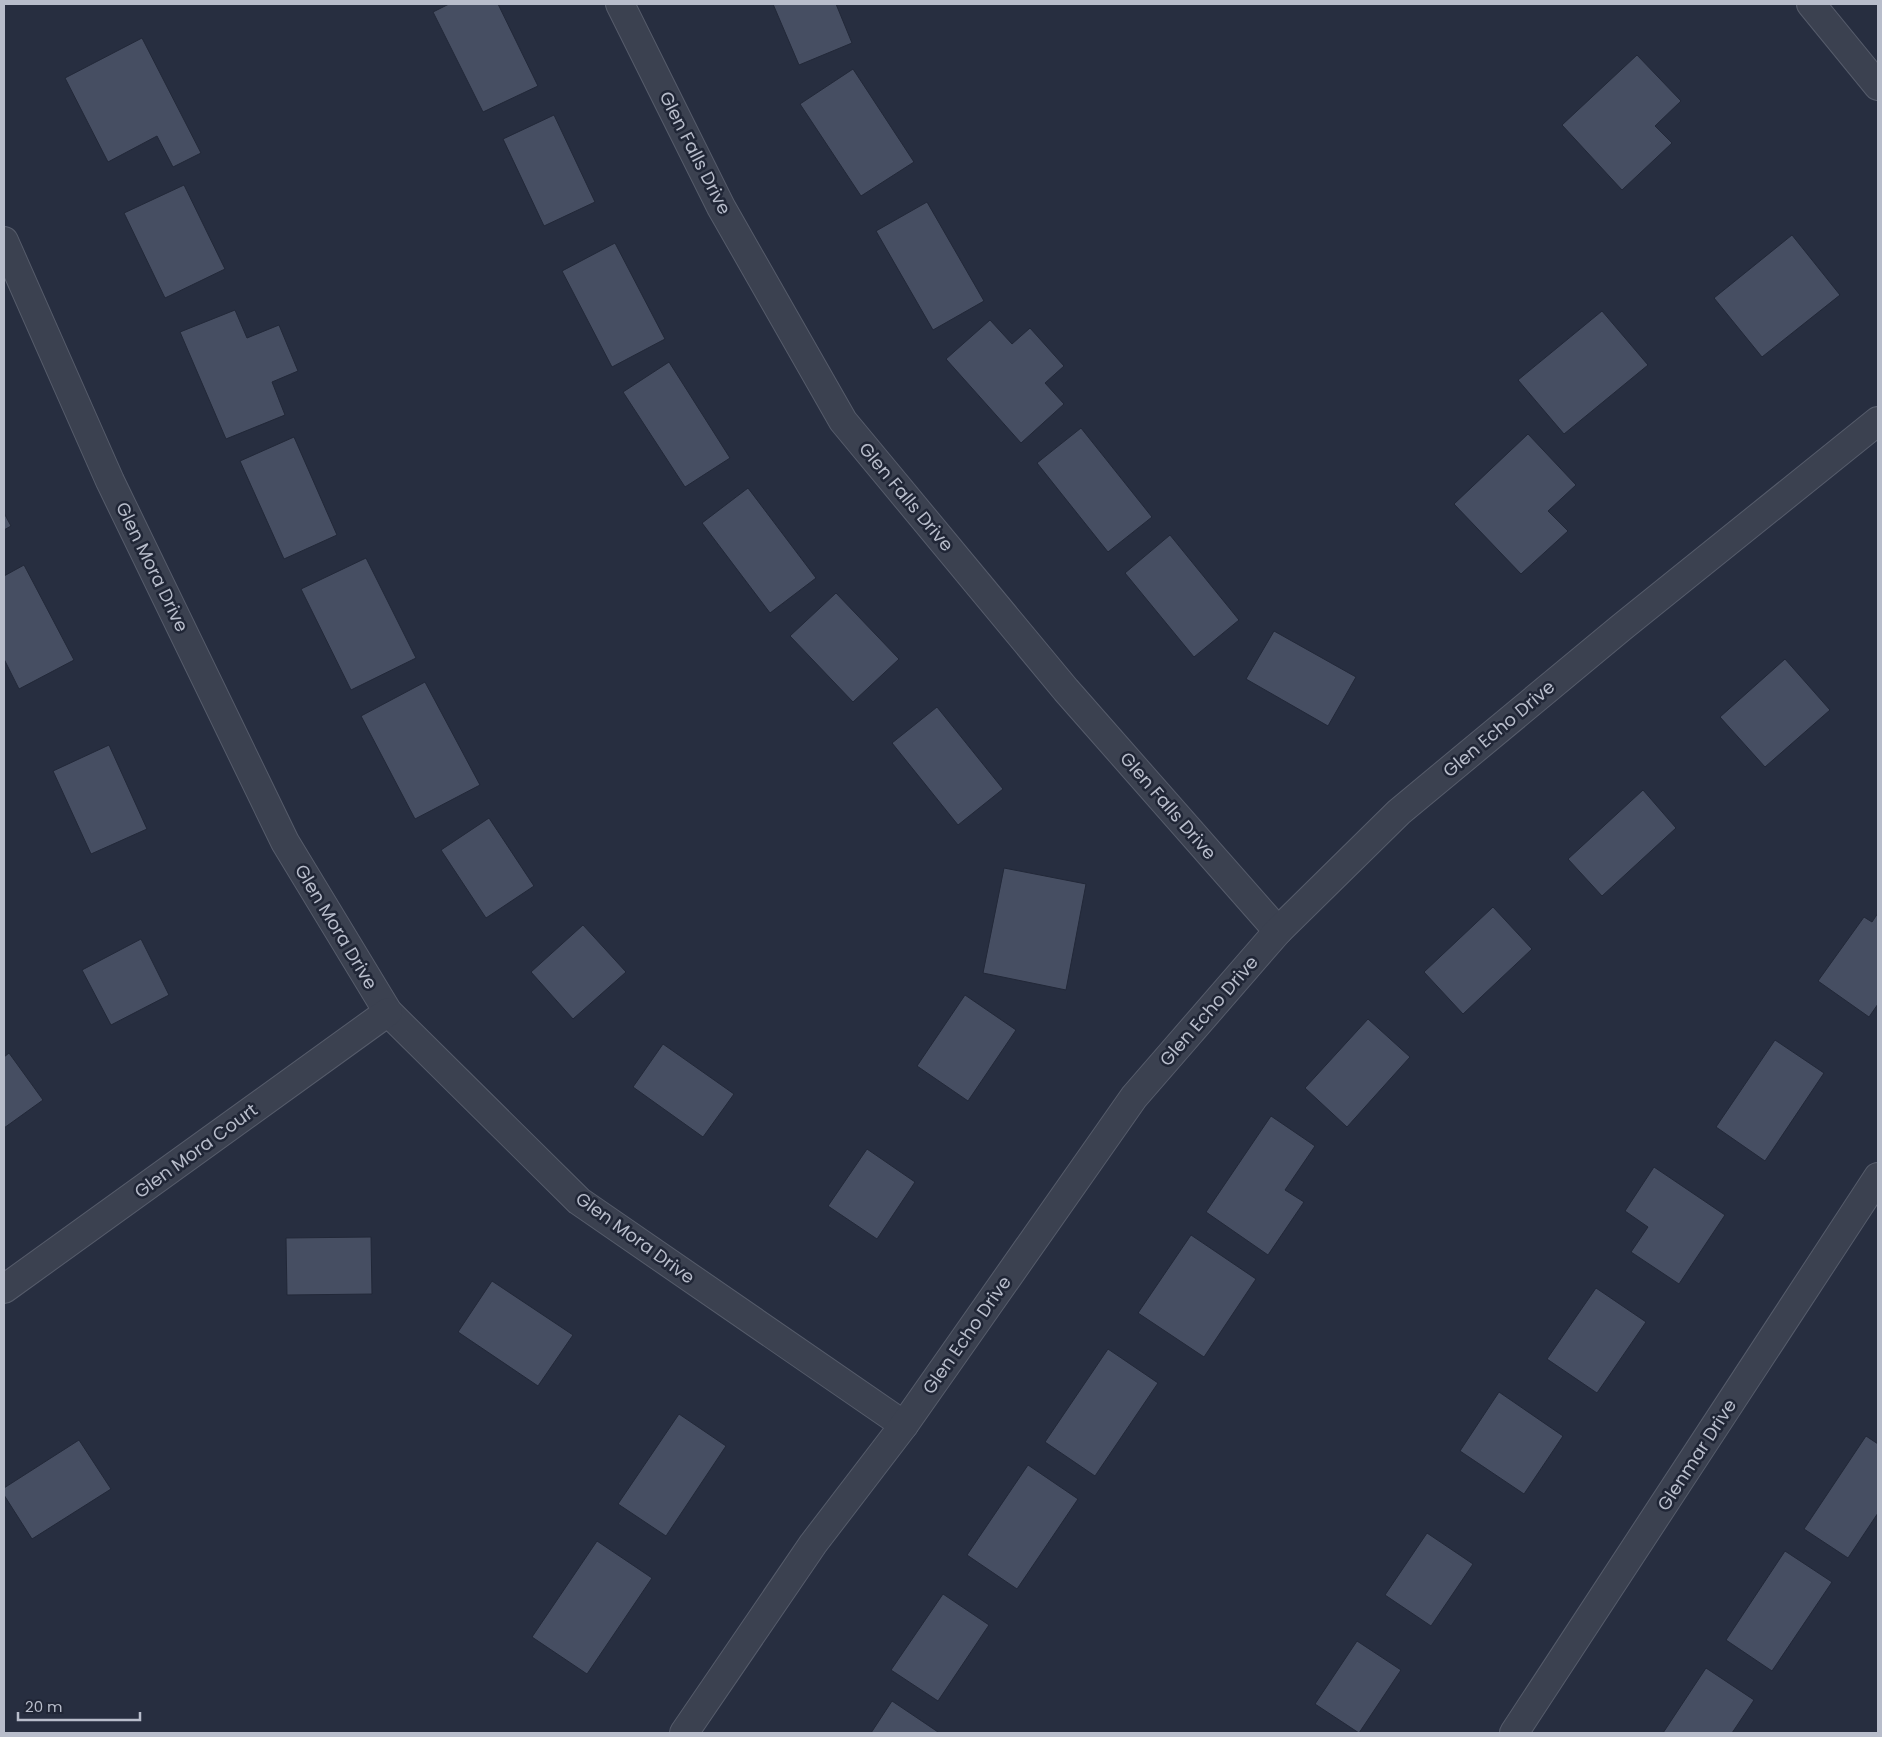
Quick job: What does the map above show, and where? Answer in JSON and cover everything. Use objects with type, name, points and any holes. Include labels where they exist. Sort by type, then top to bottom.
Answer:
[{"type":"street","name":"Glen Falls Drive","points":[[620,4],[721,207],[843,421],[1066,690],[1278,930]]},
{"type":"street","points":[[1811,4],[1878,86]]},
{"type":"street","name":"Glen Mora Drive","points":[[4,241],[110,480],[285,842],[388,1012],[580,1201],[904,1426]]},
{"type":"street","name":"Glen Echo Drive","points":[[684,1733],[813,1544],[904,1426],[1134,1097],[1278,930],[1399,812],[1622,627],[1878,421]]},
{"type":"street","name":"Glen Mora Court","points":[[4,1289],[388,1012]]},
{"type":"street","name":"Glenmar Drive","points":[[1514,1733],[1878,1177]]},
{"type":"building","points":[[449,4],[498,4],[538,86],[483,112],[433,12]]},
{"type":"building","points":[[773,4],[836,4],[852,43],[799,65]]},
{"type":"building","points":[[142,38],[201,153],[173,167],[157,136],[108,162],[65,78]]},
{"type":"building","points":[[1637,55],[1681,101],[1655,126],[1672,143],[1622,190],[1562,125]]},
{"type":"building","points":[[853,69],[914,162],[861,196],[800,104]]},
{"type":"building","points":[[554,115],[595,202],[544,226],[503,139]]},
{"type":"building","points":[[184,185],[225,269],[165,298],[124,213]]},
{"type":"building","points":[[927,202],[984,301],[933,330],[876,231]]},
{"type":"building","points":[[1792,235],[1840,295],[1762,357],[1714,298]]},
{"type":"building","points":[[615,243],[665,339],[612,367],[562,271]]},
{"type":"building","points":[[235,310],[247,338],[279,325],[298,371],[272,382],[285,415],[226,439],[180,332]]},
{"type":"building","points":[[1602,311],[1648,365],[1564,434],[1518,380]]},
{"type":"building","points":[[990,320],[1012,344],[1030,328],[1064,366],[1045,383],[1064,404],[1021,443],[946,359]]},
{"type":"building","points":[[669,362],[730,458],[685,487],[623,392]]},
{"type":"building","points":[[1081,428],[1152,517],[1108,552],[1037,463]]},
{"type":"building","points":[[1528,434],[1576,485],[1548,511],[1568,531],[1521,574],[1454,504]]},
{"type":"building","points":[[294,437],[337,535],[284,559],[240,461]]},
{"type":"building","points":[[748,488],[816,578],[770,613],[702,523]]},
{"type":"building","points":[[4,513],[11,526],[4,530]]},
{"type":"building","points":[[1170,535],[1239,620],[1194,657],[1125,573]]},
{"type":"building","points":[[366,558],[416,658],[351,690],[301,589]]},
{"type":"building","points":[[24,565],[74,660],[19,689],[4,659],[4,576]]},
{"type":"building","points":[[836,593],[899,659],[853,702],[790,636]]},
{"type":"building","points":[[1274,631],[1356,677],[1328,726],[1246,679]]},
{"type":"building","points":[[1785,659],[1830,710],[1765,767],[1720,717]]},
{"type":"building","points":[[425,682],[480,785],[415,819],[361,716]]},
{"type":"building","points":[[937,707],[1003,789],[958,825],[892,743]]},
{"type":"building","points":[[109,745],[147,829],[91,854],[53,771]]},
{"type":"building","points":[[1643,790],[1676,828],[1602,896],[1568,859]]},
{"type":"building","points":[[489,818],[534,886],[486,918],[441,850]]},
{"type":"building","points":[[1004,868],[1086,884],[1066,990],[983,973]]},
{"type":"building","points":[[1493,907],[1532,949],[1463,1014],[1424,972]]},
{"type":"building","points":[[1878,913],[1878,1004],[1869,1017],[1818,981],[1864,917],[1872,922]]},
{"type":"building","points":[[583,925],[626,972],[573,1019],[531,972]]},
{"type":"building","points":[[141,939],[169,995],[111,1025],[82,970]]},
{"type":"building","points":[[965,995],[1016,1030],[968,1101],[917,1066]]},
{"type":"building","points":[[1368,1019],[1410,1057],[1347,1127],[1305,1088]]},
{"type":"building","points":[[1775,1040],[1824,1073],[1765,1161],[1716,1127]]},
{"type":"building","points":[[663,1044],[734,1094],[703,1137],[633,1087]]},
{"type":"building","points":[[9,1053],[43,1100],[4,1128],[4,1057]]},
{"type":"building","points":[[1271,1116],[1315,1146],[1285,1190],[1304,1202],[1268,1255],[1206,1212]]},
{"type":"building","points":[[867,1149],[915,1182],[877,1239],[828,1206]]},
{"type":"building","points":[[1654,1167],[1725,1215],[1679,1284],[1631,1252],[1648,1227],[1625,1211]]},
{"type":"building","points":[[1191,1235],[1256,1279],[1204,1357],[1138,1313]]},
{"type":"building","points":[[371,1237],[372,1294],[287,1295],[286,1238]]},
{"type":"building","points":[[492,1281],[573,1335],[538,1386],[458,1332]]},
{"type":"building","points":[[1596,1288],[1646,1322],[1597,1393],[1547,1359]]},
{"type":"building","points":[[1108,1349],[1158,1383],[1095,1476],[1045,1442]]},
{"type":"building","points":[[1499,1392],[1563,1436],[1524,1494],[1460,1451]]},
{"type":"building","points":[[679,1414],[726,1446],[666,1536],[618,1504]]},
{"type":"building","points":[[1866,1436],[1878,1444],[1878,1513],[1848,1558],[1804,1529]]},
{"type":"building","points":[[79,1440],[111,1489],[32,1539],[4,1495],[4,1488]]},
{"type":"building","points":[[1028,1465],[1078,1499],[1017,1589],[967,1555]]},
{"type":"building","points":[[1427,1533],[1473,1564],[1431,1626],[1385,1595]]},
{"type":"building","points":[[597,1541],[652,1578],[587,1674],[532,1637]]},
{"type":"building","points":[[1785,1551],[1832,1582],[1772,1671],[1726,1640]]},
{"type":"building","points":[[943,1594],[989,1625],[938,1701],[891,1670]]},
{"type":"building","points":[[1357,1641],[1401,1670],[1359,1733],[1315,1704]]},
{"type":"building","points":[[1706,1668],[1754,1700],[1732,1733],[1663,1733]]},
{"type":"building","points":[[892,1701],[938,1732],[871,1733]]}]
